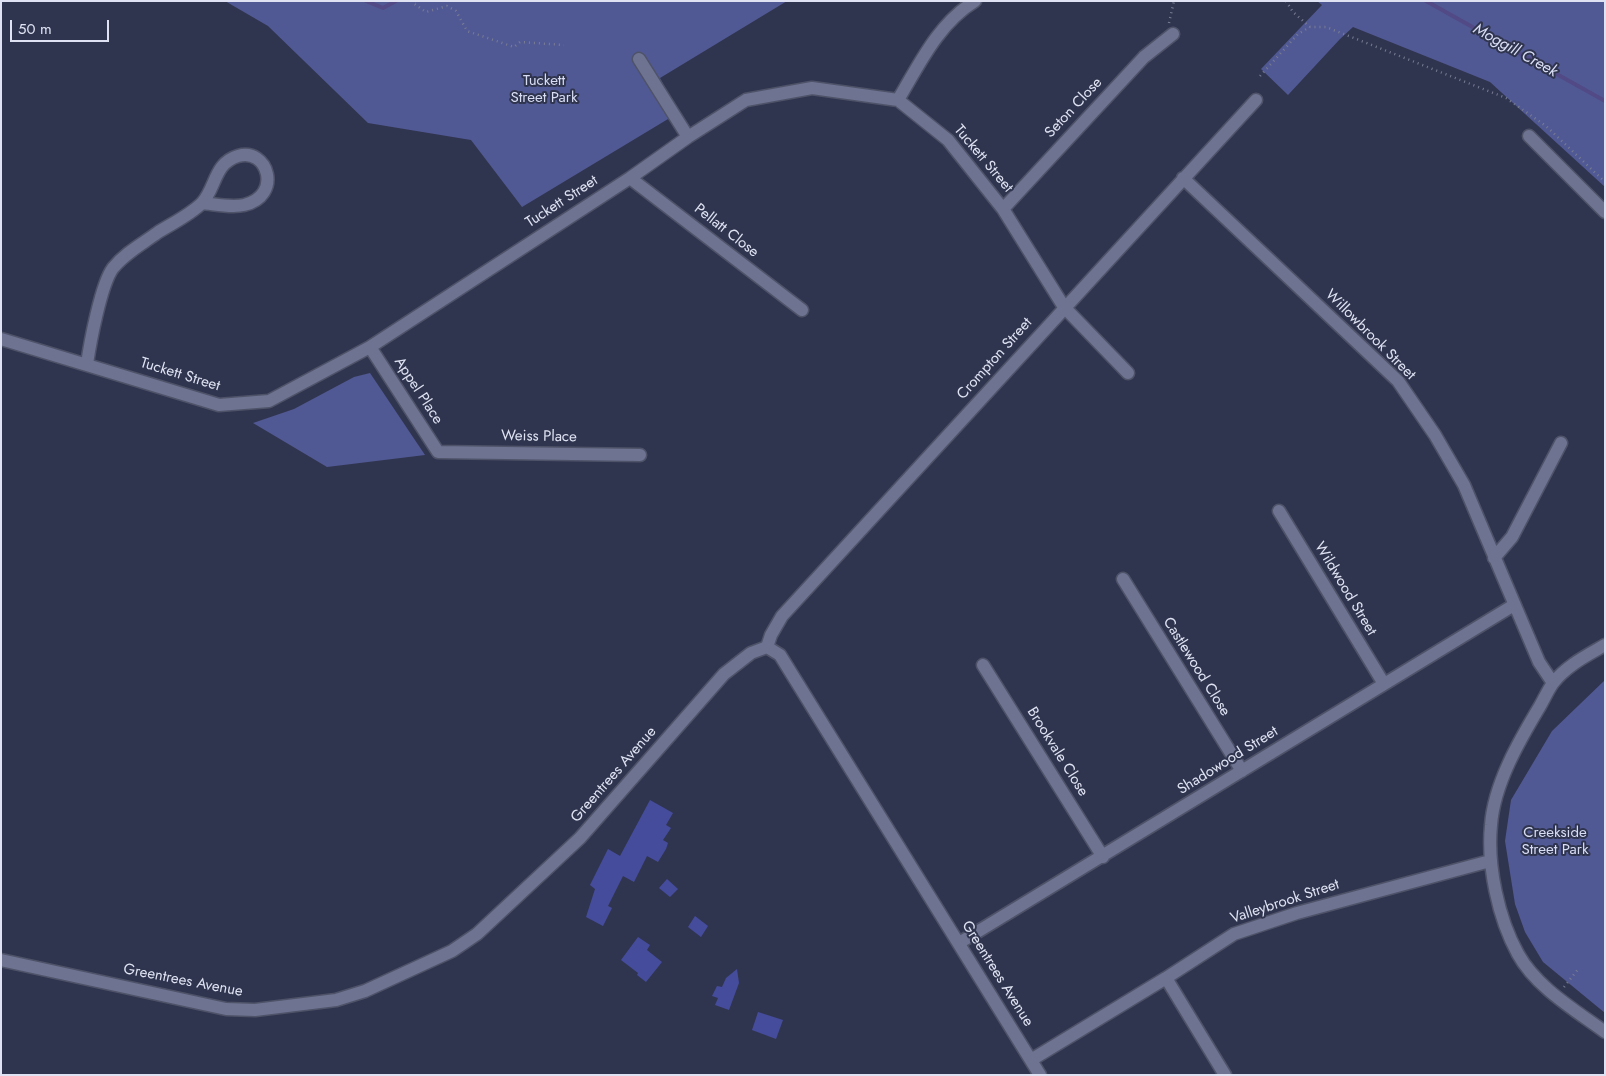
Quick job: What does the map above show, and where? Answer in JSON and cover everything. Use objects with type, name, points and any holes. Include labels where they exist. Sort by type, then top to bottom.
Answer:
[{"type":"street","points":[[898,100],[937,35],[964,8],[975,1]]},
{"type":"street","name":"Seton Close","points":[[1003,209],[1144,57],[1173,34]]},
{"type":"street","points":[[639,59],[688,136]]},
{"type":"street","name":"Tuckett Street","points":[[1,339],[219,405],[269,401],[370,347],[630,178],[688,136],[746,100],[812,88],[898,100],[948,140],[1003,209],[1064,307],[1128,373]]},
{"type":"street","name":"Crompton Street","points":[[767,647],[782,616],[1256,100]]},
{"type":"street","points":[[1529,136],[1605,212]]},
{"type":"street","points":[[87,364],[104,287],[112,270],[127,254],[202,202],[218,172],[232,158],[244,154],[255,158],[265,166],[268,180],[266,191],[256,201],[242,206],[202,202]]},
{"type":"street","name":"Pellatt Close","points":[[630,178],[802,310]]},
{"type":"street","name":"Willowbrook Street","points":[[1183,178],[1398,381],[1435,435],[1464,485],[1539,662],[1553,683]]},
{"type":"street","name":"Appel Place","points":[[370,347],[438,452]]},
{"type":"street","points":[[1494,558],[1512,537],[1561,443]]},
{"type":"street","name":"Weiss Place","points":[[438,452],[640,455]]},
{"type":"street","name":"Wildwood Street","points":[[1279,511],[1384,684]]},
{"type":"street","name":"Castlewood Close","points":[[1124,579],[1242,771]]},
{"type":"street","name":"Shadowood Street","points":[[959,943],[1514,605]]},
{"type":"street","points":[[1605,645],[1578,660],[1553,683],[1521,739],[1500,787],[1491,823],[1490,861],[1508,932],[1519,956],[1535,976],[1557,996],[1605,1032]]},
{"type":"street","name":"Greentrees Avenue","points":[[1,960],[226,1009],[255,1010],[328,1001],[365,991],[430,963],[477,934],[580,838],[724,674],[750,653],[767,647],[780,655],[1040,1075]]},
{"type":"street","name":"Brookvale Close","points":[[983,665],[1103,857]]},
{"type":"street","name":"Valleybrook Street","points":[[1031,1060],[1166,978],[1234,934],[1297,913],[1490,861]]},
{"type":"street","points":[[1166,978],[1225,1075]]},
{"type":"path","points":[[415,1],[414,3],[426,12],[447,6],[456,11],[467,31],[514,47],[520,42],[564,45]]},
{"type":"path","points":[[1173,34],[1169,21],[1174,1]]},
{"type":"path","points":[[1286,1],[1293,12],[1310,27]]},
{"type":"path","points":[[1260,76],[1298,34],[1310,27],[1326,27],[1506,98],[1546,126],[1605,182]]},
{"type":"path","points":[[1557,996],[1579,968]]},
{"type":"green space","name":"Tuckett Street Park","points":[[225,1],[787,1],[660,78],[678,113],[522,207],[471,140],[368,123],[268,26]]},
{"type":"green space","points":[[1317,1],[1605,1],[1605,187],[1490,82],[1353,27],[1288,95],[1261,69],[1322,5]]},
{"type":"green space","points":[[370,373],[425,455],[327,467],[253,423],[294,409],[354,377]]},
{"type":"green space","name":"Creekside Street Park","points":[[1605,680],[1605,1013],[1543,962],[1525,932],[1515,904],[1505,841],[1511,800],[1552,731]]},
{"type":"building","points":[[650,800],[673,813],[666,825],[671,828],[663,840],[668,843],[666,849],[658,862],[647,856],[634,882],[623,876],[608,906],[612,908],[603,926],[586,917],[595,889],[590,885],[608,849],[620,856]]},
{"type":"building","points":[[667,879],[678,889],[670,897],[659,888]]},
{"type":"building","points":[[695,916],[708,926],[701,937],[688,927]]},
{"type":"building","points":[[638,937],[650,945],[647,950],[662,962],[646,982],[621,960]]},
{"type":"building","points":[[737,969],[739,983],[729,1010],[715,1005],[718,998],[712,996],[717,986],[722,987],[726,978]]},
{"type":"building","points":[[758,1012],[783,1020],[776,1039],[752,1030]]},
{"type":"waterway","name":"Moggill Creek","points":[[366,1],[383,8],[396,1]]},
{"type":"waterway","name":"Moggill Creek","points":[[1426,1],[1605,101]]}]
